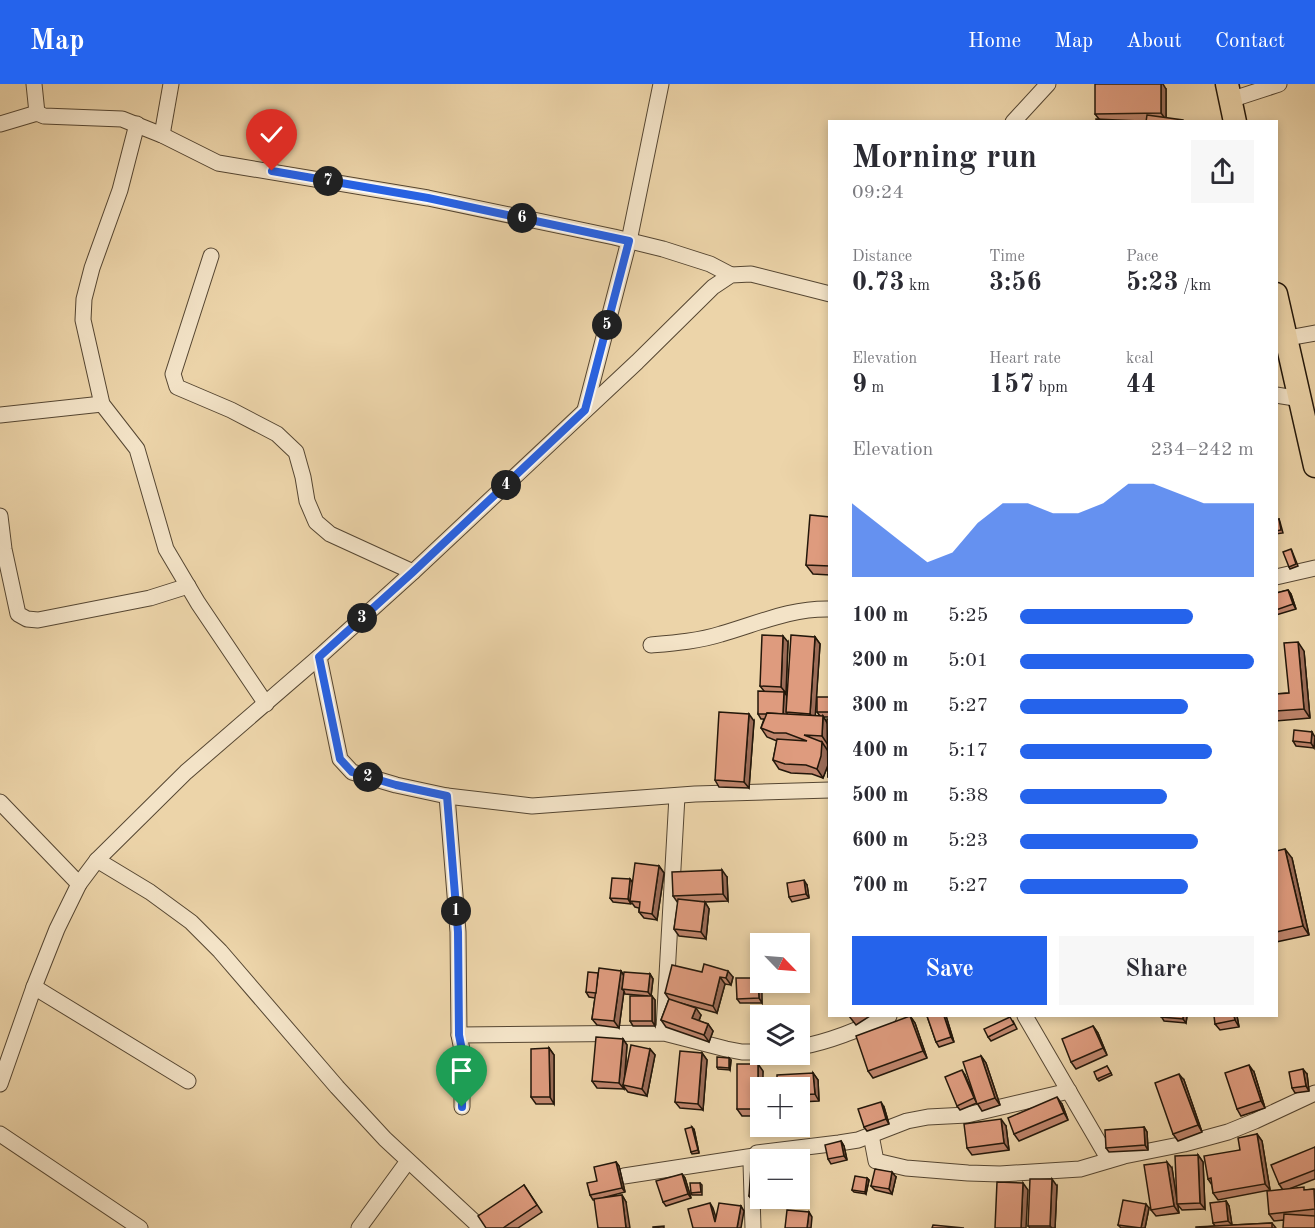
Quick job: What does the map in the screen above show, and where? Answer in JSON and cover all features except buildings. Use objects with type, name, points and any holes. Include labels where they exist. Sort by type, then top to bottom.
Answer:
[{"type":"highway","points":[[1278,301],[1301,399],[1311,426],[1315,466]]},
{"type":"street","points":[[34,84],[37,112]]},
{"type":"street","points":[[162,135],[171,84]]},
{"type":"street","points":[[585,410],[629,241],[662,84]]},
{"type":"street","points":[[1014,120],[1048,84]]},
{"type":"street","points":[[1231,102],[1279,84]]},
{"type":"street","points":[[0,124],[37,112],[44,116],[122,119],[162,135],[218,163],[428,198],[663,249],[710,264],[731,275],[751,274],[828,293]]},
{"type":"street","points":[[137,124],[120,190],[92,268],[84,299],[83,321],[102,404],[137,449],[166,549],[266,704]]},
{"type":"street","points":[[211,256],[173,374],[177,387],[231,410],[277,434],[296,452],[307,501],[316,522],[330,534],[413,572]]},
{"type":"street","points":[[0,1084],[57,929],[79,884],[98,860],[186,772],[266,704],[413,572],[713,287],[731,275]]},
{"type":"street","points":[[1288,338],[1315,333]]},
{"type":"street","points":[[1278,395],[1301,399]]},
{"type":"street","points":[[0,415],[102,404]]},
{"type":"street","points":[[0,516],[4,549],[18,614],[27,619],[38,620],[128,603],[188,586]]},
{"type":"street","points":[[1278,577],[1315,568]]},
{"type":"street","points":[[651,645],[719,635],[776,615],[803,610],[828,609]]},
{"type":"street","points":[[319,657],[340,759],[352,772],[396,785],[447,796],[532,806],[828,789]]},
{"type":"street","points":[[447,796],[458,932],[462,1107]]},
{"type":"street","points":[[664,1033],[678,796]]},
{"type":"street","points":[[0,802],[79,884]]},
{"type":"street","points":[[98,860],[150,892],[191,922],[220,951],[337,1087],[408,1161],[481,1228]]},
{"type":"street","points":[[34,987],[188,1081]]},
{"type":"street","points":[[810,1045],[849,1034],[887,1017]]},
{"type":"street","points":[[1026,1017],[1109,1160]]},
{"type":"street","points":[[459,1035],[664,1033],[726,1049],[750,1052]]},
{"type":"street","points":[[785,1149],[858,1140],[907,1121],[928,1117],[967,1115],[1069,1091]]},
{"type":"street","points":[[871,1134],[876,1161],[906,1168],[968,1173],[1022,1173],[1080,1169],[1228,1132],[1315,1093]]},
{"type":"street","points":[[0,1134],[140,1228]]},
{"type":"street","points":[[624,1176],[750,1157]]},
{"type":"street","points":[[359,1228],[408,1161]]},
{"type":"street","points":[[752,1209],[753,1228]]},
{"type":"route","points":[[272,171],[428,198],[629,241],[585,410],[319,657],[340,759],[352,772],[396,785],[447,796],[458,932],[462,1107]]}]
